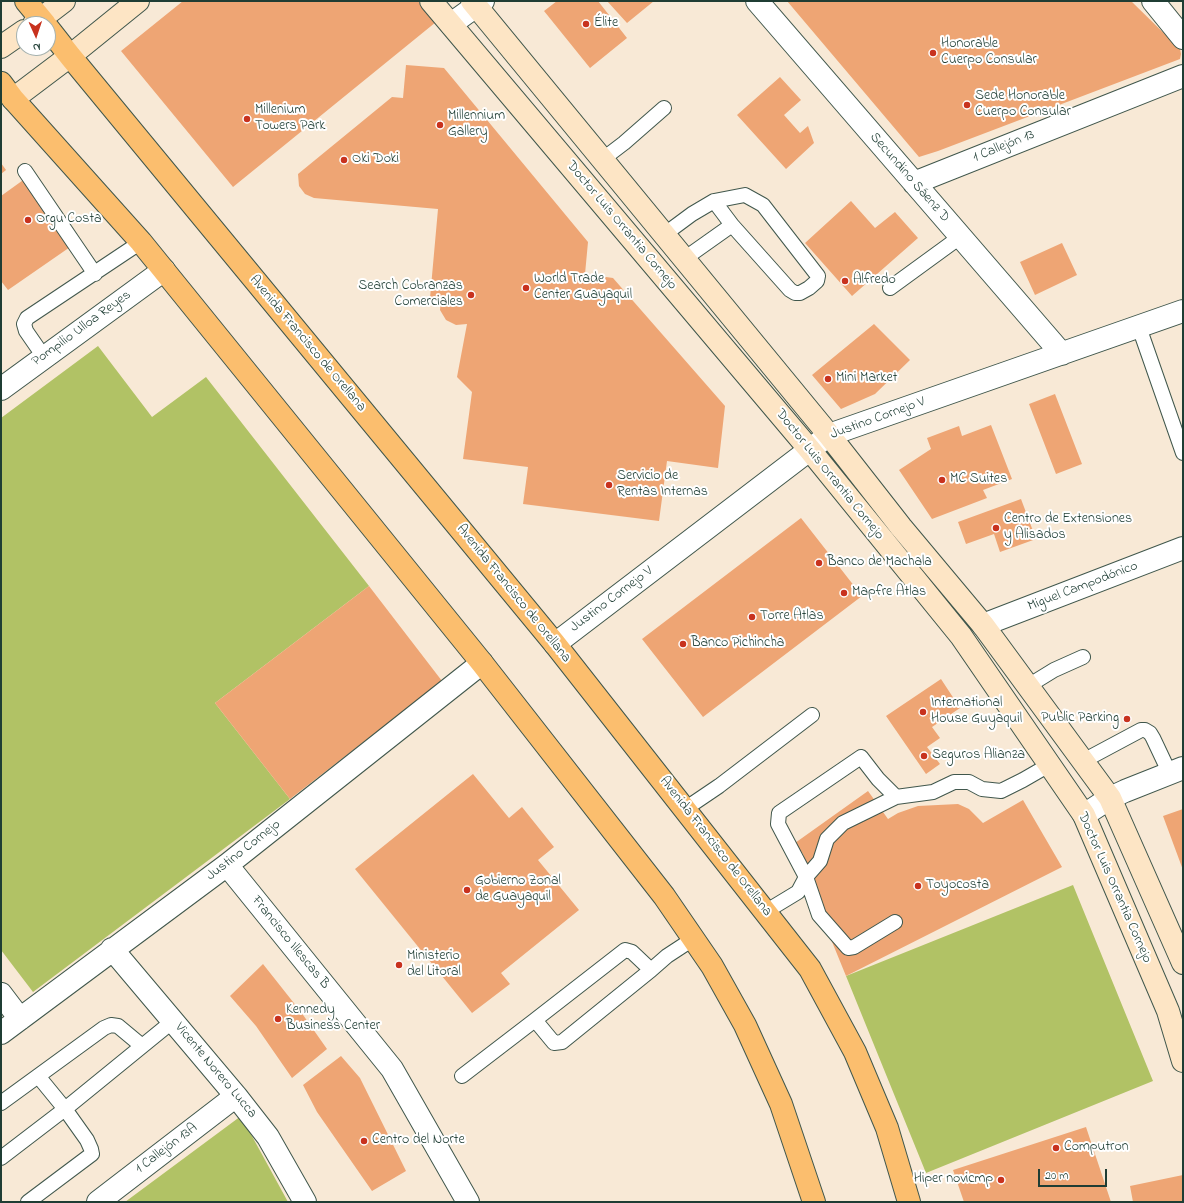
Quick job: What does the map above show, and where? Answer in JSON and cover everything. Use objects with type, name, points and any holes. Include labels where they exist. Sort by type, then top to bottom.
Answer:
[{"type":"main road","name":"Avenida Francisco de Orellana","points":[[26,1],[34,16]]},
{"type":"main road","name":"Avenida Francisco de Orellana","points":[[56,42],[70,56],[555,644],[810,969],[855,1052],[886,1128],[909,1202]]},
{"type":"main road","points":[[7,91],[164,270],[482,663],[664,896],[712,966],[745,1025],[781,1104],[814,1202]]},
{"type":"street","points":[[48,16],[64,1]]},
{"type":"street","points":[[7,91],[70,56],[138,1]]},
{"type":"street","name":"Doctor Luis Orrantia Cornejo","points":[[431,1],[810,450],[960,636],[1084,815],[1168,1011],[1183,1061]]},
{"type":"street","name":"Secundino Sáenz D","points":[[758,1],[1062,354]]},
{"type":"street","points":[[1153,1],[1183,38]]},
{"type":"street","points":[[451,24],[477,3]]},
{"type":"street","name":"Doctor Luis Orrantia Cornejo","points":[[477,3],[684,259],[829,435],[901,527],[983,625],[1028,686],[1110,798],[1183,963]]},
{"type":"street","points":[[1,47],[16,38]]},
{"type":"street","name":"1 Callejón 13","points":[[914,183],[1183,76]]},
{"type":"street","name":"Pompilio Ulloa Reyes","points":[[1,389],[164,270]]},
{"type":"street","name":"Justino Cornejo V","points":[[555,644],[829,435],[1183,311]]},
{"type":"street","name":"Miguel Campodónico","points":[[983,625],[1183,548]]},
{"type":"street","name":"Justino Cornejo","points":[[1,1033],[227,865],[482,663]]},
{"type":"street","points":[[1084,815],[1110,798],[1176,771]]},
{"type":"street","name":"Francisco Illescas B","points":[[227,865],[392,1069],[468,1202]]},
{"type":"street","name":"Vicente Norero Lucca","points":[[112,949],[236,1096],[268,1137],[305,1202]]},
{"type":"street","points":[[1,994],[20,1020]]},
{"type":"street","name":"1 Callejón 13A","points":[[98,1202],[236,1096]]},
{"type":"lane","points":[[603,159],[664,108]]},
{"type":"lane","points":[[25,171],[95,274]]},
{"type":"lane","points":[[665,234],[692,214],[714,201],[745,195],[763,205],[810,264],[818,276],[817,281],[800,293],[795,293],[790,290],[732,225],[714,201]]},
{"type":"lane","points":[[684,259],[732,225]]},
{"type":"lane","points":[[890,288],[960,237]]},
{"type":"lane","points":[[44,357],[26,331],[24,324],[27,318],[141,242]]},
{"type":"lane","points":[[1139,327],[1183,453]]},
{"type":"lane","points":[[1028,686],[1054,670],[1083,657]]},
{"type":"lane","points":[[685,809],[719,786],[812,715]]},
{"type":"lane","points":[[1083,761],[1141,730],[1146,730],[1153,738],[1162,759],[1176,771]]},
{"type":"lane","points":[[894,922],[854,947],[848,948],[818,915],[806,877],[778,824],[779,813],[861,757],[878,779],[896,797]]},
{"type":"lane","points":[[765,912],[798,892],[806,877],[820,861],[827,839],[843,823],[896,797],[933,792],[954,782],[969,782],[982,789],[1001,791],[1049,765]]},
{"type":"lane","points":[[535,1020],[554,1043],[562,1042],[667,956],[694,939]]},
{"type":"lane","points":[[462,1076],[625,950],[632,952],[651,970]]},
{"type":"lane","points":[[1,1158],[65,1109],[173,1021]]},
{"type":"lane","points":[[1,1103],[104,1028],[111,1025],[118,1026],[142,1046]]},
{"type":"lane","points":[[28,1202],[92,1154],[87,1140],[65,1109],[38,1076]]},
{"type":"green space","points":[[98,346],[152,417],[206,377],[369,586],[215,703],[290,799],[33,992],[1,950],[1,418]]},
{"type":"green space","points":[[1073,885],[1153,1081],[926,1173],[846,976]]},
{"type":"green space","points":[[241,1116],[288,1202],[125,1202]]},
{"type":"building","name":"Millenium Towers Park","points":[[183,1],[418,1],[436,22],[233,187],[121,51]]},
{"type":"building","name":"Élite","points":[[557,1],[598,1],[627,38],[590,68],[544,11]]},
{"type":"building","points":[[607,1],[654,1],[627,23]]},
{"type":"building","name":"Sede Honorable Cuerpo Consular","points":[[787,1],[1131,1],[1180,49],[1181,54],[1180,59],[919,157]]},
{"type":"building","name":"World Trade Center Guayaquil","points":[[406,65],[444,68],[588,242],[585,274],[613,278],[725,406],[718,468],[667,461],[659,521],[523,504],[528,467],[463,459],[472,392],[457,377],[467,324],[456,325],[446,320],[440,310],[441,299],[430,298],[438,209],[314,198],[305,194],[299,186],[298,174],[392,97],[403,98]]},
{"type":"building","points":[[780,77],[801,100],[784,115],[800,133],[808,126],[814,143],[786,169],[737,115]]},
{"type":"building","points":[[1,163],[6,170],[1,174]]},
{"type":"building","name":"Orgu Costa","points":[[26,178],[73,245],[8,290],[1,281],[1,196]]},
{"type":"building","points":[[851,201],[875,228],[895,212],[918,238],[852,296],[805,243]]},
{"type":"building","points":[[1062,243],[1077,275],[1035,295],[1020,262]]},
{"type":"building","points":[[874,324],[910,360],[875,394],[841,409],[812,375]]},
{"type":"building","points":[[1055,394],[1082,464],[1056,474],[1029,404]]},
{"type":"building","name":"MC Suites","points":[[991,425],[1012,479],[983,490],[987,498],[932,519],[899,470],[931,449],[927,438],[959,426],[962,436]]},
{"type":"building","name":"Centro de Extensiones y Alisados","points":[[1021,499],[1036,539],[1000,552],[994,534],[966,544],[958,522]]},
{"type":"building","name":"Torre Atlas","points":[[801,518],[862,596],[703,717],[642,639]]},
{"type":"building","points":[[369,586],[442,681],[290,799],[215,703]]},
{"type":"building","name":"International House Guyaquil","points":[[941,679],[960,708],[932,727],[940,738],[927,747],[940,764],[926,774],[886,716]]},
{"type":"building","name":"Gobierno Zonal de Guayaquil","points":[[473,774],[509,818],[522,807],[554,847],[538,860],[579,910],[501,973],[510,984],[472,1013],[355,869]]},
{"type":"building","name":"Toyocosta","points":[[868,791],[888,819],[898,813],[918,806],[958,804],[969,809],[983,823],[1023,800],[1062,867],[846,976],[817,905],[803,854],[795,843]]},
{"type":"building","points":[[1183,809],[1183,870],[1163,816]]},
{"type":"building","name":"Kennedy Business Center","points":[[263,964],[301,1012],[327,1049],[292,1078],[256,1026],[230,996]]},
{"type":"building","name":"Centro del Norte","points":[[341,1056],[360,1078],[406,1171],[372,1191],[317,1112],[303,1085]]},
{"type":"building","name":"Computron","points":[[1086,1127],[1111,1202],[964,1202],[953,1170]]},
{"type":"building","points":[[1183,1175],[1183,1202],[1133,1202],[1130,1186]]},
{"type":"place","name":"Élite","points":[[586,24]]},
{"type":"place","name":"Honorable Cuerpo Consular","points":[[933,53]]},
{"type":"place","name":"Sede Honorable Cuerpo Consular","points":[[967,105]]},
{"type":"place","name":"Millenium Towers Park","points":[[247,119]]},
{"type":"place","name":"Millennium Gallery","points":[[440,125]]},
{"type":"place","name":"Oki Doki","points":[[344,160]]},
{"type":"place","name":"Orgu Costa","points":[[28,220]]},
{"type":"place","name":"Alfredo","points":[[845,281]]},
{"type":"place","name":"World Trade Center Guayaquil","points":[[526,288]]},
{"type":"place","name":"Search Cobranzas Comerciales","points":[[471,295]]},
{"type":"place","name":"Mini Market","points":[[828,379]]},
{"type":"place","name":"MC Suites","points":[[942,480]]},
{"type":"place","name":"Servicio de Rentas Internas","points":[[609,485]]},
{"type":"place","name":"Centro de Extensiones y Alisados","points":[[996,528]]},
{"type":"place","name":"Banco de Machala","points":[[819,563]]},
{"type":"place","name":"Mapfre Atlas","points":[[844,593]]},
{"type":"place","name":"Torre Atlas","points":[[752,617]]},
{"type":"place","name":"Banco Pichincha","points":[[683,644]]},
{"type":"place","name":"International House Guyaquil","points":[[923,712]]},
{"type":"place","name":"Public Parking","points":[[1127,719]]},
{"type":"place","name":"Seguros Alianza","points":[[924,756]]},
{"type":"place","name":"Toyocosta","points":[[918,886]]},
{"type":"place","name":"Gobierno Zonal de Guayaquil","points":[[467,890]]},
{"type":"place","name":"Ministerio del Litoral","points":[[399,965]]},
{"type":"place","name":"Kennedy Business Center","points":[[278,1019]]},
{"type":"place","name":"Centro del Norte","points":[[364,1141]]},
{"type":"place","name":"Computron","points":[[1056,1148]]},
{"type":"place","name":"Hiper novicmp","points":[[1001,1180]]}]
